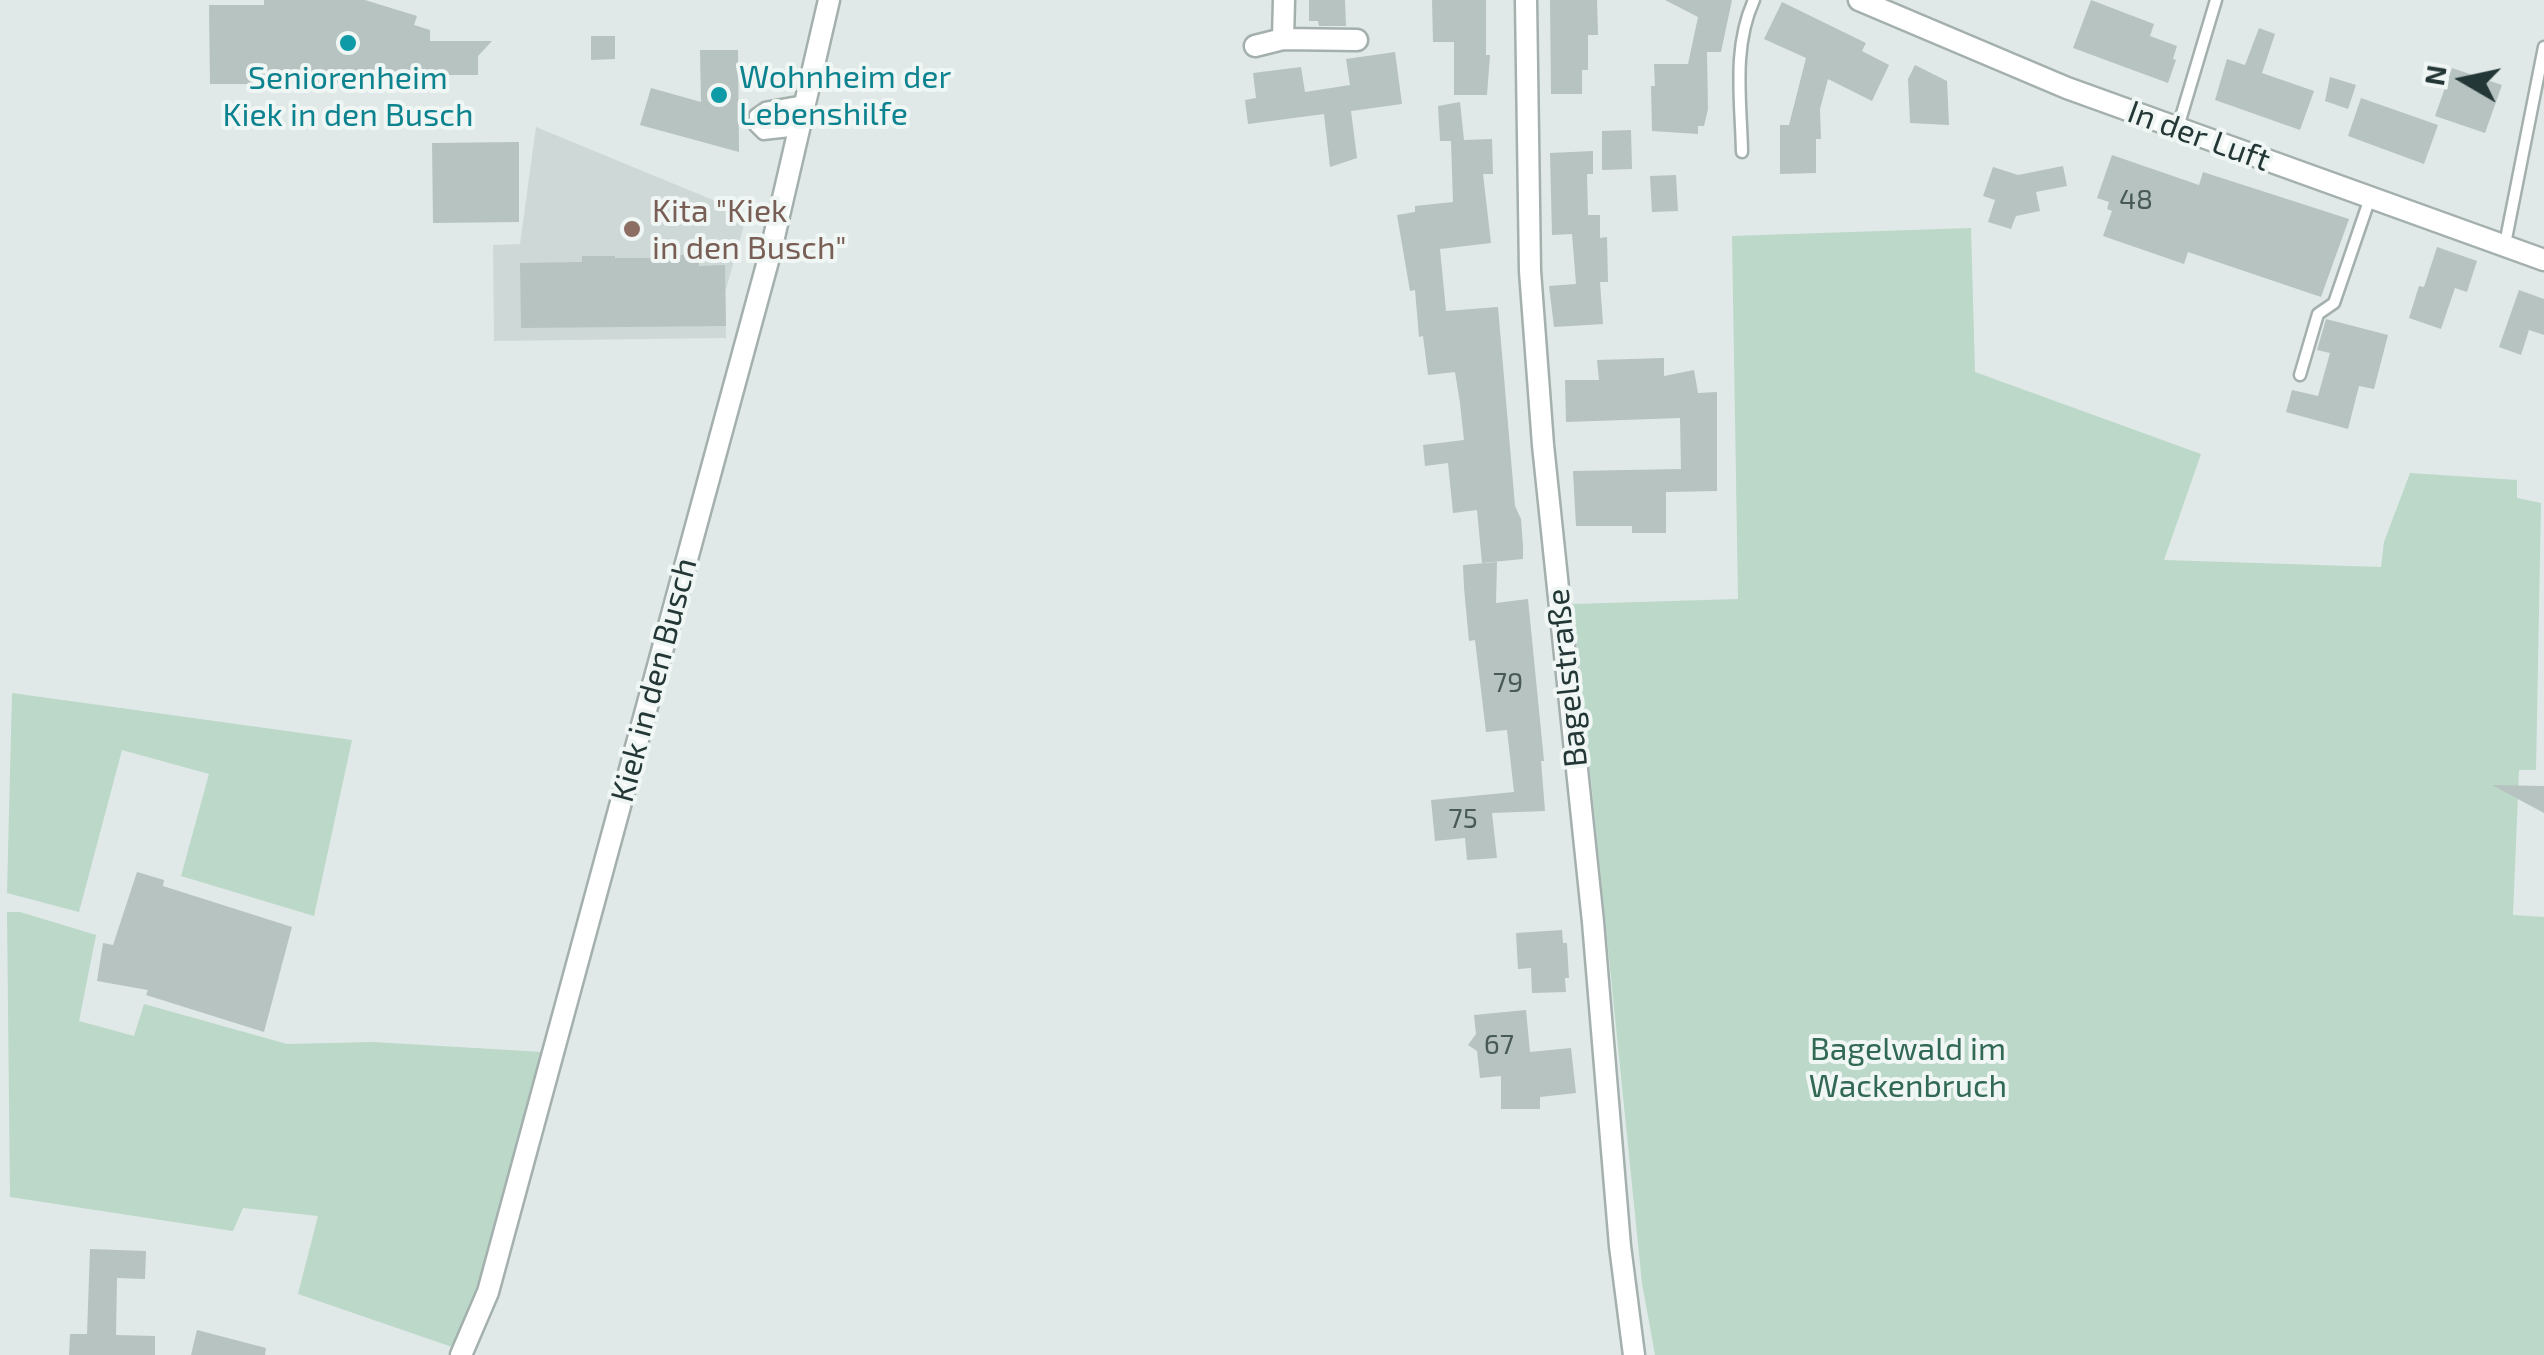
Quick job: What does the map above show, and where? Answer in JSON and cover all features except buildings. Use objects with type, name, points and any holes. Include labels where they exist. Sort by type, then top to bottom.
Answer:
[{"type":"street","name":"Kiek in den Busch","points":[[461,1355],[493,1273],[771,250],[828,0]]},
{"type":"street","points":[[1283,39],[1284,0]]},
{"type":"street","name":"Bagelstraße","points":[[1526,0],[1530,271],[1543,445],[1593,922],[1620,1246],[1634,1355]]},
{"type":"street","name":"In der Luft","points":[[1860,0],[1999,60],[2544,260]]},
{"type":"street","points":[[1255,46],[1283,39],[1357,40]]},
{"type":"lane","points":[[1742,152],[1739,50],[1754,0]]},
{"type":"lane","points":[[2178,128],[2216,0]]},
{"type":"lane","points":[[2505,244],[2544,47]]},
{"type":"lane","points":[[799,130],[762,134],[755,126],[755,116],[766,108],[806,100]]},
{"type":"lane","points":[[2300,376],[2318,314],[2334,303],[2370,196]]},
{"type":"shaded area","name":"Kita \"Kiek in den Busch\"","points":[[536,127],[747,214],[725,293],[726,338],[494,341],[493,245],[520,244]]},
{"type":"green space","name":"Bagelwald im Wackenbruch","points":[[1971,228],[1975,372],[2201,454],[2164,560],[2381,567],[2384,542],[2410,473],[2517,480],[2517,498],[2541,503],[2536,770],[2519,770],[2513,915],[2544,917],[2544,1355],[1655,1355],[1642,1283],[1573,604],[1738,599],[1732,236]]},
{"type":"green space","points":[[12,693],[352,740],[314,916],[181,876],[209,774],[122,750],[79,912],[7,893]]},
{"type":"green space","points":[[7,912],[20,912],[96,935],[79,1021],[134,1036],[144,1004],[287,1044],[373,1042],[543,1052],[498,1233],[458,1349],[298,1294],[318,1216],[243,1208],[233,1231],[10,1197]]},
{"type":"place","name":"Seniorenheim Kiek in den Busch","points":[[348,43]]},
{"type":"place","name":"Wohnheim der Lebenshilfe","points":[[719,95]]},
{"type":"place","name":"Kita \"Kiek in den Busch\"","points":[[632,229]]}]
